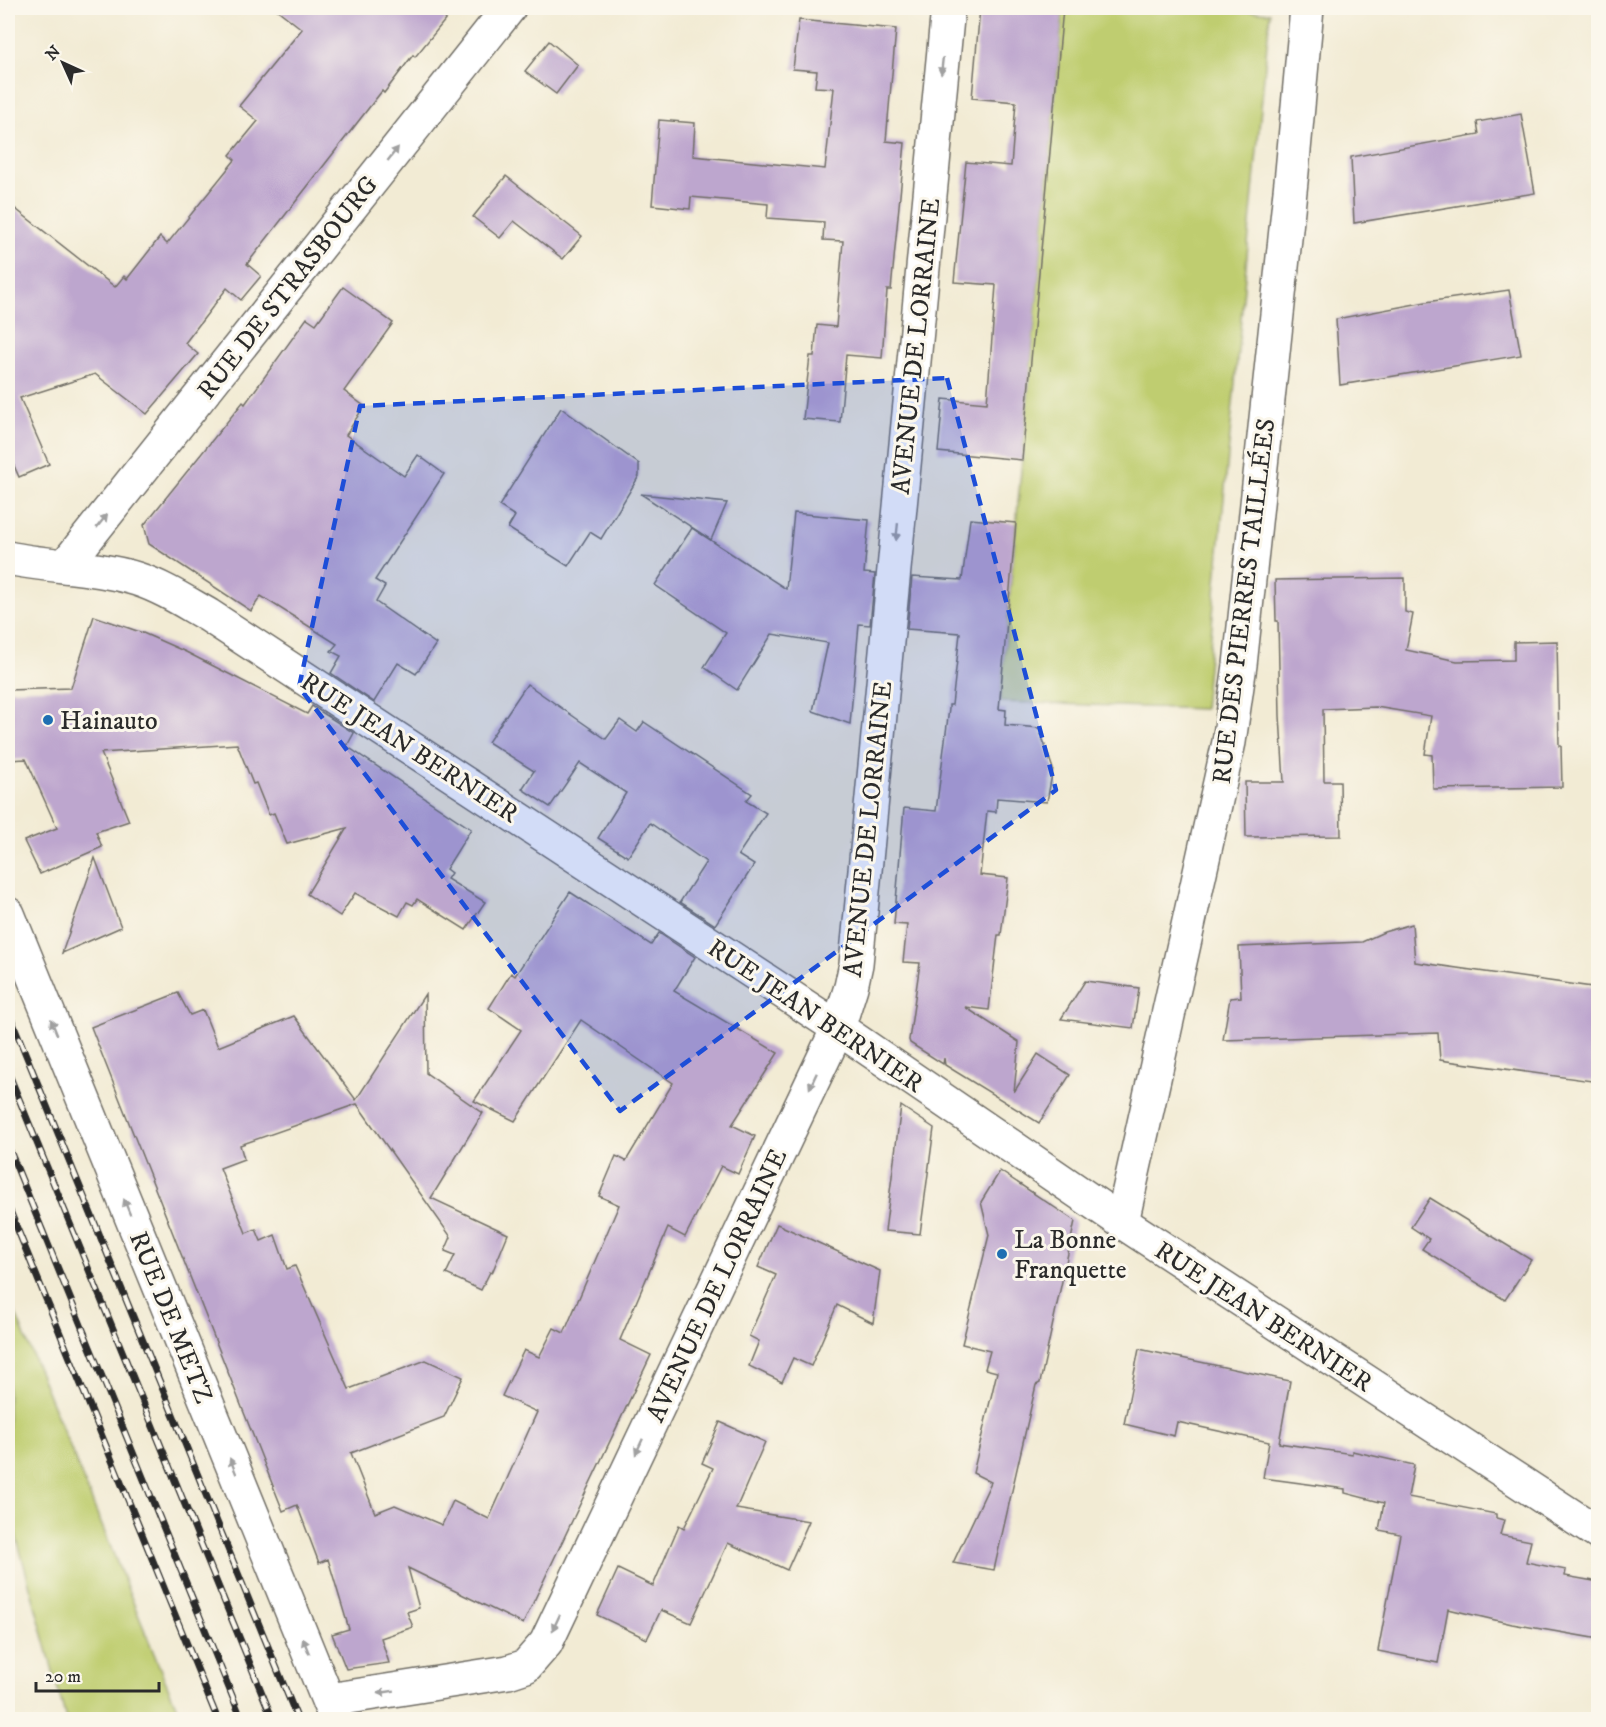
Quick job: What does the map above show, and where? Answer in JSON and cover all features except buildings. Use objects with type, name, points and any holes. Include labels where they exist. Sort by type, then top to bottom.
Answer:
[{"type":"street","name":"RUE DE STRASBOURG","points":[[65,566],[508,8]]},
{"type":"street","name":"AVENUE DE LORRAINE","points":[[332,1710],[508,1672],[526,1666],[546,1643],[838,1028],[856,964],[948,8]]},
{"type":"street","name":"RUE DES PIERRES TAILLÉES","points":[[1122,1222],[1229,742],[1242,654],[1307,8]]},
{"type":"street","name":"RUE JEAN BERNIER","points":[[8,558],[112,573],[137,579],[173,595],[208,615],[838,1028],[1122,1222],[1599,1533]]},
{"type":"street","name":"RUE DE METZ","points":[[8,914],[332,1710]]},
{"type":"highlighted area","points":[[947,378],[1056,790],[620,1111],[299,687],[360,406]]},
{"type":"green space","points":[[1063,8],[1217,8],[1270,13],[1204,709],[1000,702]]},
{"type":"green space","points":[[8,1295],[182,1719],[66,1719],[11,1517],[8,1518]]},
{"type":"railway","points":[[8,1011],[298,1720]]},
{"type":"railway","points":[[8,1072],[273,1720]]},
{"type":"railway","points":[[8,1146],[242,1720]]},
{"type":"railway","points":[[8,1206],[218,1720]]},
{"type":"place","name":"Hainauto","points":[[48,720]]},
{"type":"place","name":"La Bonne Franquette","points":[[1002,1254]]}]
